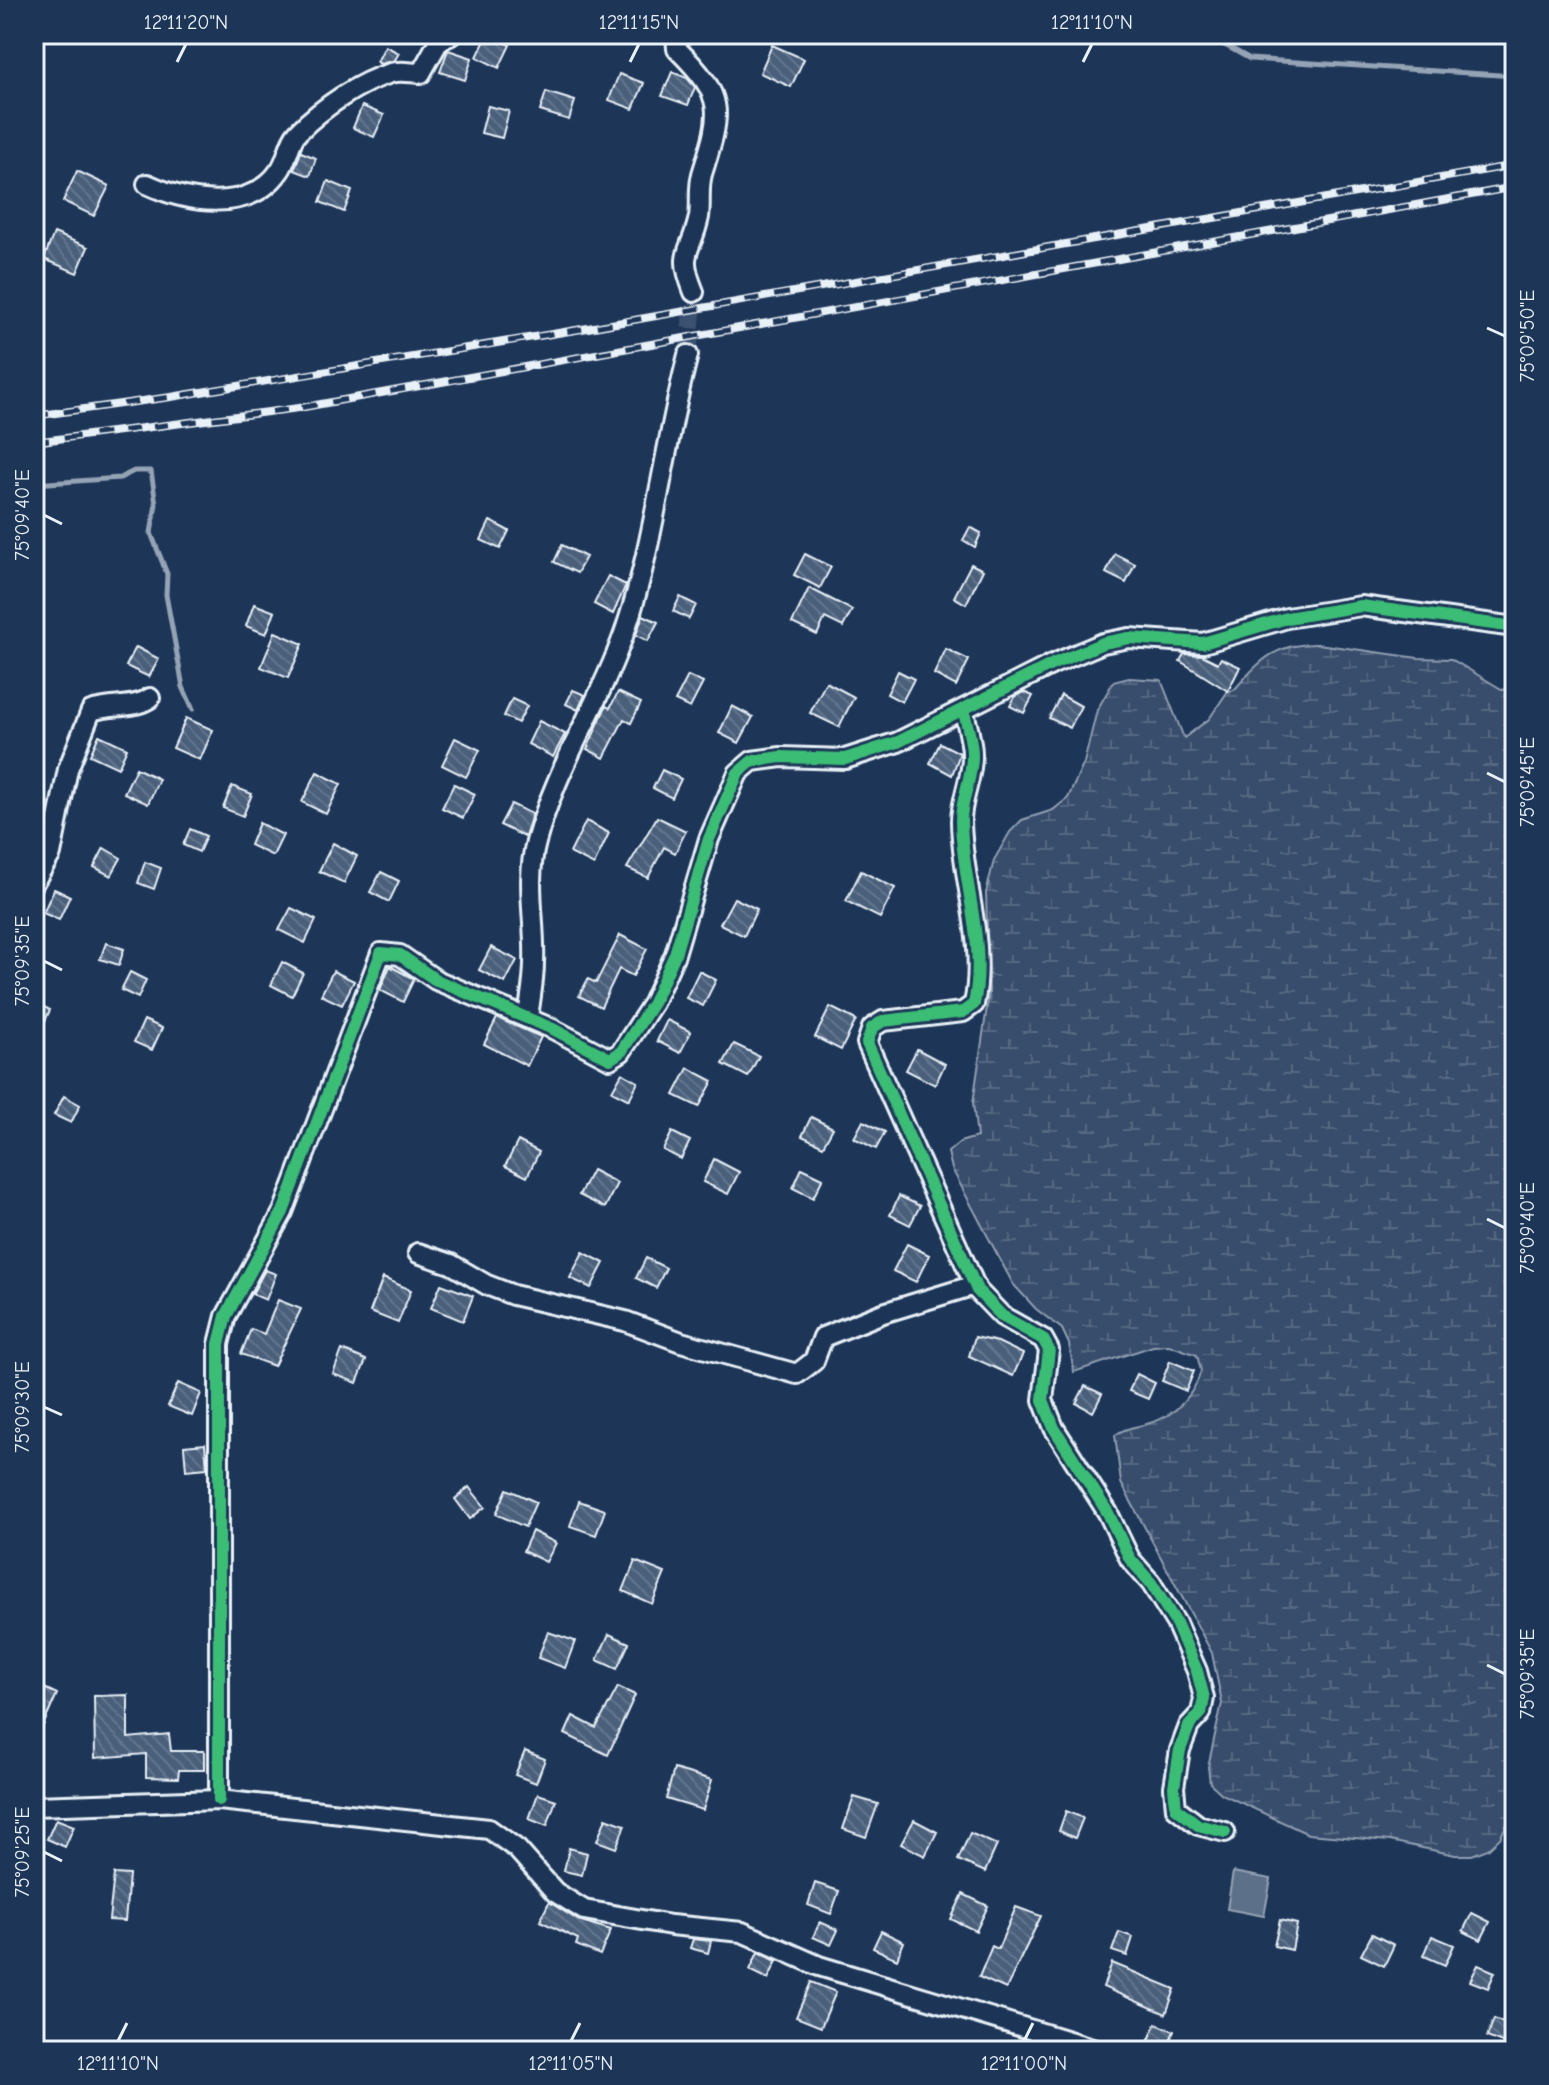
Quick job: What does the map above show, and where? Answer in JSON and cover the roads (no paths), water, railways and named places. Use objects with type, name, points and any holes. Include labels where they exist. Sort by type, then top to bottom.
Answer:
[{"type":"street","points":[[147,184],[174,197],[222,201],[252,196],[280,171],[296,134],[361,85],[393,72],[421,73],[439,41],[453,34]]},
{"type":"street","points":[[676,34],[677,49],[705,78],[716,111],[714,144],[699,192],[698,218],[683,266],[694,292]]},
{"type":"street","points":[[528,1018],[535,963],[531,912],[535,844],[561,771],[625,629],[656,516],[664,452],[688,355]]},
{"type":"street","points":[[219,1800],[219,1344],[226,1316],[283,1212],[381,953],[400,955],[436,980],[528,1018],[610,1059],[621,1052],[653,1003],[675,954],[709,839],[738,773],[752,761],[781,757],[845,759],[898,742],[964,712],[1053,664],[1103,643],[1129,638],[1203,643],[1287,618],[1361,606],[1515,627]]},
{"type":"street","points":[[34,882],[51,854],[68,769],[91,711],[109,704],[143,703],[150,698]]},
{"type":"street","points":[[964,712],[972,754],[962,801],[961,824],[978,945],[978,985],[974,1004],[963,1012],[883,1021],[872,1028],[867,1043],[975,1285],[1002,1316],[1043,1339],[1049,1350],[1043,1400],[1054,1428],[1108,1513],[1130,1559],[1151,1583],[1176,1623],[1204,1698],[1201,1713],[1189,1726],[1180,1750],[1174,1787],[1176,1808],[1198,1825],[1225,1832]]},
{"type":"street","points":[[418,1253],[451,1264],[487,1285],[513,1295],[625,1321],[681,1342],[797,1374],[814,1361],[823,1337],[883,1313],[975,1285]]},
{"type":"street","points":[[34,1806],[219,1800],[489,1829],[517,1849],[555,1892],[584,1910],[671,1925],[742,1932],[819,1966],[1102,2051]]},
{"type":"waterway","points":[[1205,34],[1250,59],[1515,76]]},
{"type":"waterway","points":[[34,484],[120,478],[134,471],[151,471],[156,504],[151,533],[167,574],[166,595],[183,687],[193,709]]},
{"type":"tunnel","points":[[688,355],[694,292]]},
{"type":"railway","points":[[34,416],[171,397],[594,327],[1515,165]]},
{"type":"railway","points":[[34,442],[299,408],[1515,187]]}]
